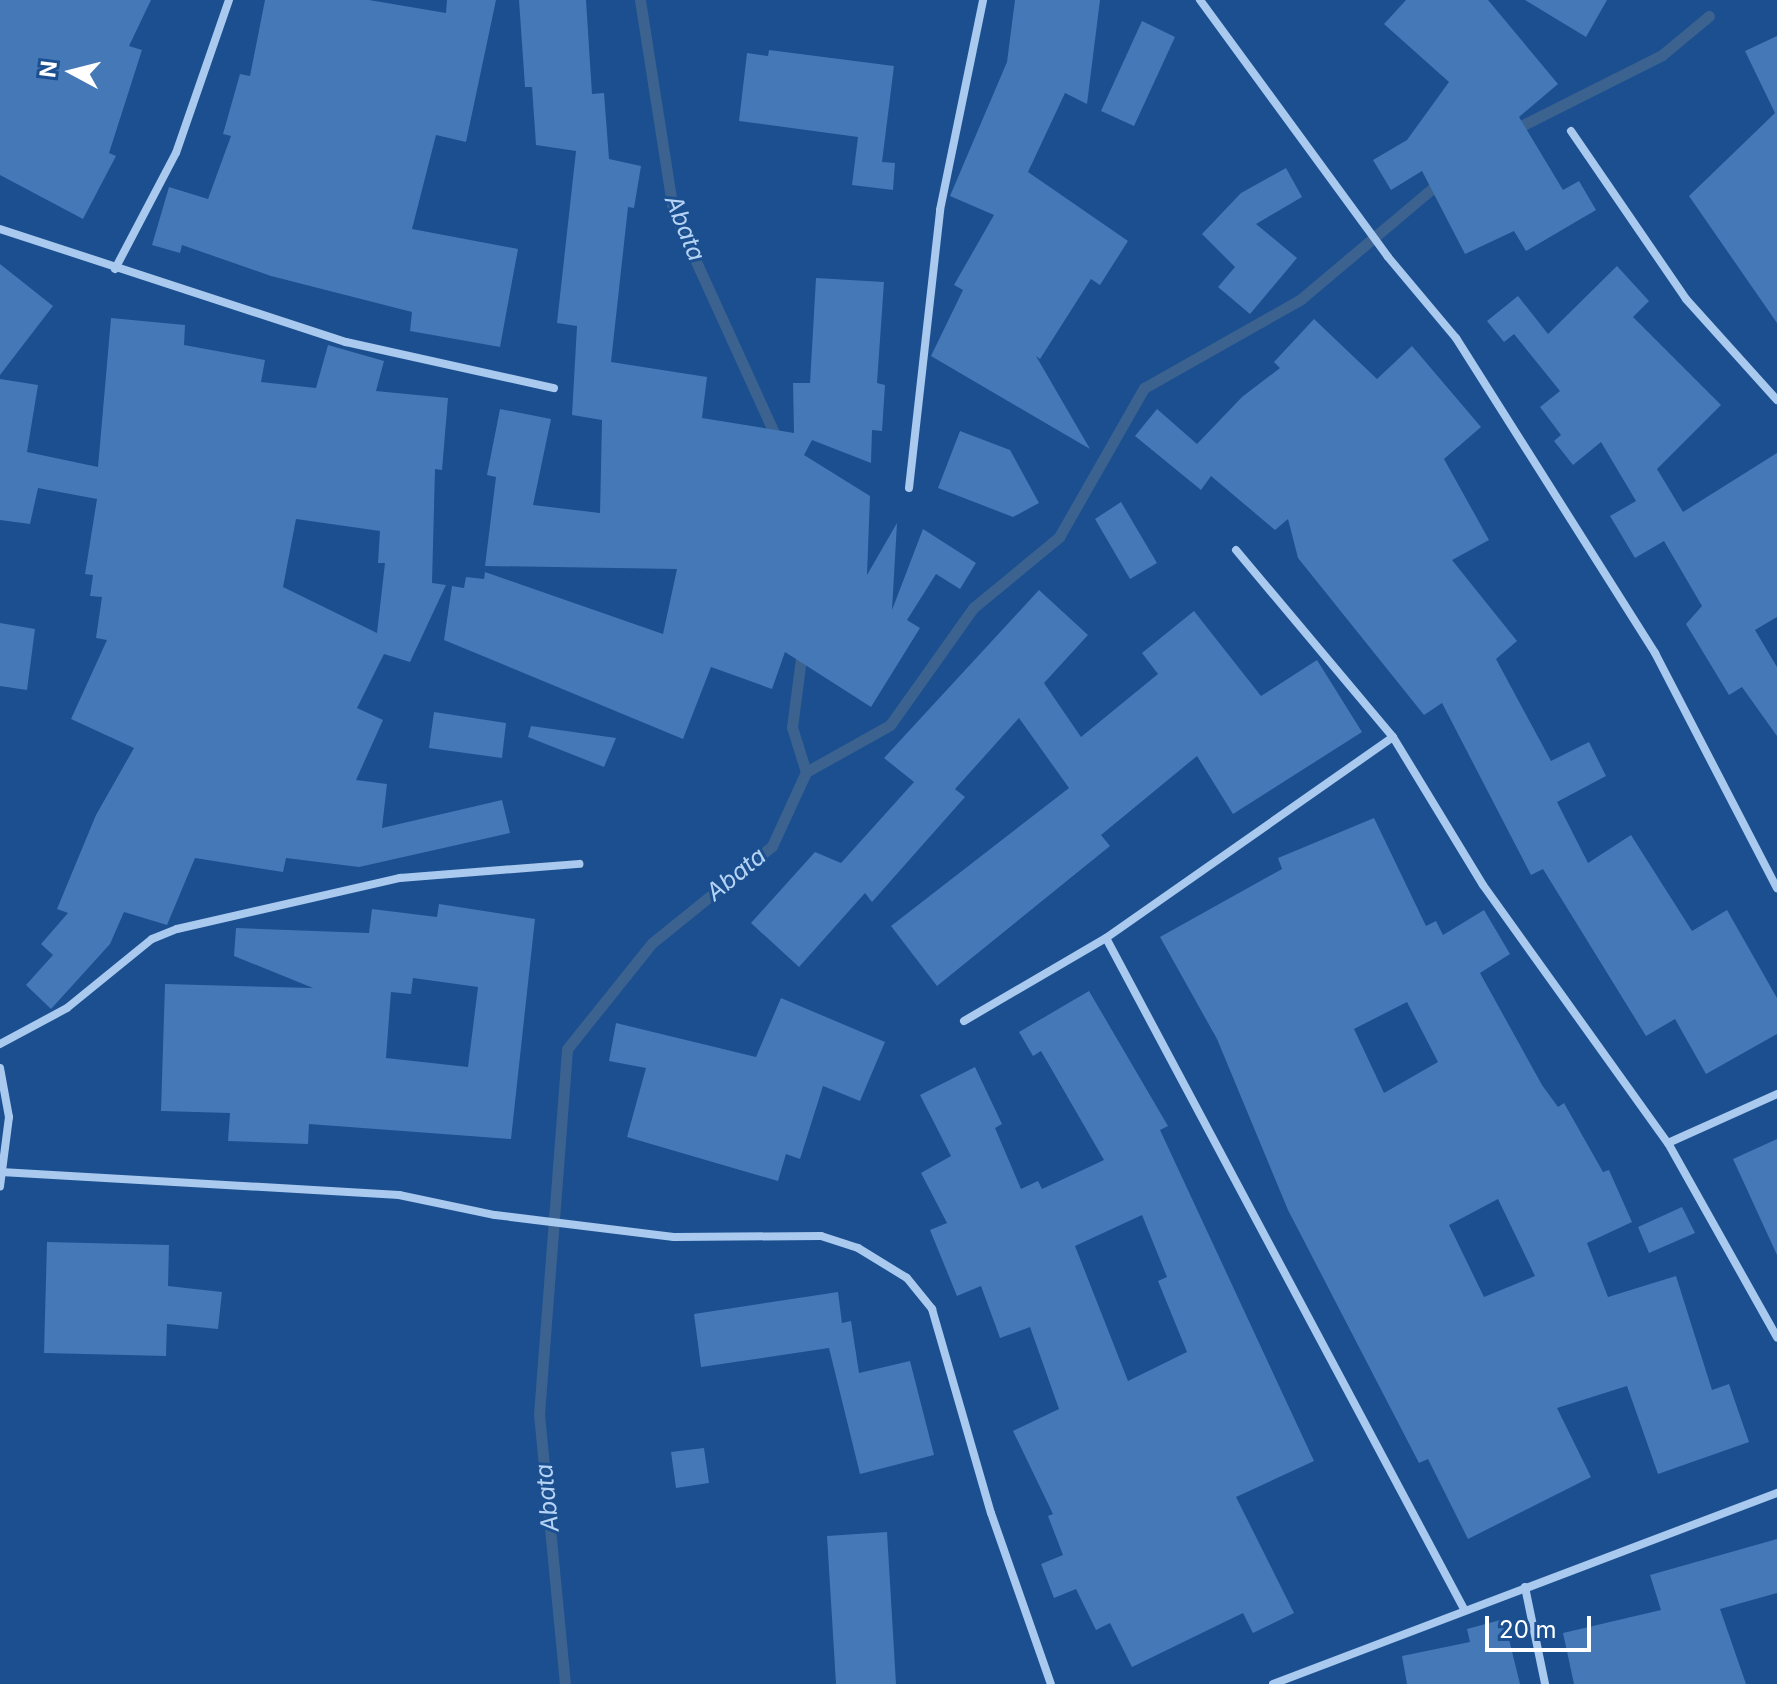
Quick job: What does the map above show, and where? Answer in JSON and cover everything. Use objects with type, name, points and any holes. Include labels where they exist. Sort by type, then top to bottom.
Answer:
[{"type":"street","points":[[115,269],[176,153],[229,0]]},
{"type":"street","points":[[909,488],[940,210],[983,0]]},
{"type":"street","points":[[1200,0],[1355,207],[1388,257],[1456,338],[1655,653],[1777,888]]},
{"type":"street","points":[[1571,131],[1686,299],[1777,400]]},
{"type":"street","points":[[0,229],[346,342],[554,388]]},
{"type":"street","points":[[1236,550],[1393,737],[1483,885],[1668,1143],[1777,1337]]},
{"type":"street","points":[[964,1021],[1106,938],[1393,737]]},
{"type":"street","points":[[0,1044],[67,1008],[152,939],[177,929],[400,878],[579,864]]},
{"type":"street","points":[[1106,938],[1464,1609]]},
{"type":"street","points":[[0,1068],[9,1117],[0,1186]]},
{"type":"street","points":[[1668,1143],[1777,1094]]},
{"type":"street","points":[[1,1172],[399,1195],[495,1215],[674,1237],[821,1236],[858,1248],[907,1278],[932,1309],[991,1513],[1051,1684]]},
{"type":"street","points":[[1273,1684],[1464,1609],[1777,1493]]},
{"type":"street","points":[[1525,1587],[1545,1684]]},
{"type":"building","points":[[0,0],[151,0],[129,46],[142,50],[109,153],[116,156],[83,219],[0,175]]},
{"type":"building","points":[[265,0],[369,0],[446,13],[447,0],[496,0],[466,142],[436,135],[412,229],[518,249],[500,347],[410,331],[412,312],[271,276],[182,245],[180,253],[152,245],[169,187],[208,199],[231,136],[223,134],[240,74],[250,76]]},
{"type":"building","points":[[519,0],[586,0],[592,94],[604,93],[609,159],[641,166],[634,208],[628,207],[611,362],[707,377],[702,418],[794,433],[793,383],[810,383],[816,278],[884,282],[877,383],[885,385],[882,431],[872,430],[871,463],[812,440],[804,455],[870,496],[867,575],[897,523],[892,610],[923,529],[976,563],[960,589],[936,574],[907,620],[920,628],[871,707],[785,652],[772,689],[711,667],[683,739],[444,640],[452,586],[464,588],[466,577],[484,579],[485,572],[663,634],[677,569],[485,566],[496,477],[487,475],[500,409],[551,419],[533,505],[600,513],[602,420],[572,415],[577,326],[557,323],[576,151],[536,145],[532,87],[525,87]]},
{"type":"building","points":[[1015,0],[1100,0],[1087,104],[1065,93],[1028,172],[1128,241],[1100,285],[1091,279],[1040,359],[1036,356],[1090,449],[931,356],[963,290],[954,285],[994,215],[950,196],[1007,62]]},
{"type":"building","points":[[1406,0],[1488,0],[1558,84],[1519,117],[1563,190],[1579,181],[1596,210],[1526,251],[1514,231],[1465,254],[1422,171],[1391,190],[1373,160],[1407,140],[1449,82],[1384,24]]},
{"type":"building","points":[[1525,0],[1607,0],[1586,37]]},
{"type":"building","points":[[1142,21],[1175,37],[1134,126],[1101,111]]},
{"type":"building","points":[[1777,36],[1777,323],[1689,196],[1775,113],[1745,51]]},
{"type":"building","points":[[769,50],[894,66],[882,162],[895,163],[893,190],[852,185],[858,137],[739,121],[747,53],[768,56]]},
{"type":"building","points":[[1286,168],[1302,197],[1256,224],[1297,258],[1250,314],[1218,287],[1235,267],[1202,234],[1241,193]]},
{"type":"building","points":[[0,264],[53,306],[0,375]]},
{"type":"building","points":[[1617,266],[1649,301],[1633,317],[1721,405],[1657,469],[1683,512],[1777,453],[1777,617],[1755,630],[1777,667],[1777,736],[1742,687],[1729,695],[1686,624],[1702,606],[1664,541],[1635,558],[1610,516],[1636,501],[1601,442],[1573,465],[1554,441],[1561,435],[1540,407],[1560,391],[1514,334],[1504,342],[1487,321],[1518,296],[1548,334]]},
{"type":"building","points":[[111,318],[185,325],[184,345],[265,360],[261,382],[316,388],[328,345],[384,361],[376,391],[448,398],[442,470],[435,469],[432,583],[446,585],[410,662],[384,654],[357,708],[383,720],[356,780],[387,784],[382,828],[502,800],[510,833],[359,867],[286,858],[283,872],[195,858],[167,925],[124,912],[110,944],[51,1009],[26,985],[53,955],[41,944],[68,913],[57,909],[96,815],[134,748],[71,719],[107,640],[96,638],[102,597],[90,596],[93,575],[85,574],[97,499],[38,488],[30,524],[0,520],[0,379],[38,385],[27,452],[98,467]],"holes":[[[296,519],[380,531],[378,563],[385,563],[377,633],[283,587]]]},
{"type":"building","points":[[1314,319],[1377,379],[1412,346],[1481,427],[1444,459],[1489,540],[1452,560],[1517,641],[1496,659],[1551,761],[1589,742],[1606,776],[1557,802],[1588,863],[1631,835],[1692,931],[1727,910],[1777,998],[1777,1034],[1706,1074],[1675,1019],[1646,1036],[1543,869],[1531,875],[1442,703],[1424,715],[1298,558],[1288,519],[1275,530],[1211,476],[1201,490],[1135,436],[1157,409],[1197,444],[1242,397],[1280,368],[1274,362]]},
{"type":"building","points":[[960,431],[1010,450],[1039,503],[1013,517],[938,488]]},
{"type":"building","points":[[1121,502],[1157,563],[1130,579],[1095,519]]},
{"type":"building","points":[[1039,590],[1088,635],[1044,683],[1081,737],[1158,674],[1142,653],[1194,611],[1261,696],[1317,660],[1362,732],[1233,814],[1197,756],[1101,835],[1110,846],[937,986],[891,926],[1069,788],[1019,718],[955,789],[965,797],[872,902],[865,893],[799,967],[751,923],[815,852],[841,863],[914,782],[884,758]]},
{"type":"building","points":[[0,623],[35,629],[27,690],[0,686]]},
{"type":"building","points":[[434,712],[506,723],[502,758],[429,748]]},
{"type":"building","points":[[531,726],[616,738],[604,767],[528,737]]},
{"type":"building","points":[[1374,818],[1426,926],[1436,921],[1443,935],[1484,910],[1510,954],[1480,973],[1542,1085],[1558,1107],[1564,1103],[1603,1172],[1609,1170],[1632,1222],[1587,1243],[1608,1297],[1676,1276],[1712,1390],[1729,1384],[1749,1442],[1658,1474],[1627,1386],[1557,1408],[1591,1477],[1468,1539],[1428,1459],[1419,1463],[1288,1210],[1217,1039],[1160,937],[1282,869],[1278,858]],"holes":[[[1407,1002],[1438,1062],[1384,1093],[1354,1029]],[[1498,1199],[1535,1276],[1484,1297],[1449,1225]]]},
{"type":"building","points":[[439,904],[535,919],[511,1139],[309,1124],[308,1144],[228,1141],[230,1113],[161,1111],[165,984],[313,988],[234,956],[236,928],[369,933],[372,909],[437,917]],"holes":[[[413,978],[478,987],[468,1067],[386,1058],[391,992],[411,994]]]},
{"type":"building","points":[[1089,991],[1168,1126],[1160,1130],[1314,1461],[1236,1497],[1294,1613],[1253,1633],[1243,1613],[1132,1667],[1110,1623],[1096,1630],[1076,1589],[1054,1598],[1041,1564],[1063,1555],[1048,1516],[1053,1514],[1013,1431],[1059,1409],[1030,1327],[1000,1338],[981,1286],[957,1296],[930,1230],[947,1223],[921,1173],[951,1156],[920,1095],[975,1067],[1002,1124],[995,1128],[1021,1189],[1038,1181],[1042,1189],[1104,1160],[1041,1051],[1033,1056],[1019,1032]],"holes":[[[1142,1215],[1167,1277],[1158,1281],[1187,1352],[1128,1381],[1075,1246]]]},
{"type":"building","points":[[781,998],[885,1042],[860,1101],[823,1086],[800,1159],[786,1154],[778,1181],[627,1137],[646,1068],[609,1061],[616,1023],[756,1057]]},
{"type":"building","points":[[1777,1139],[1777,1255],[1733,1159]]},
{"type":"building","points":[[1682,1207],[1695,1233],[1649,1253],[1638,1227]]},
{"type":"building","points":[[47,1242],[169,1245],[168,1286],[222,1292],[218,1329],[167,1324],[166,1356],[44,1353]]},
{"type":"building","points":[[838,1292],[842,1323],[851,1321],[859,1373],[910,1361],[934,1455],[860,1474],[829,1348],[701,1367],[694,1314]]},
{"type":"building","points":[[704,1448],[709,1483],[676,1488],[671,1452]]},
{"type":"building","points":[[887,1532],[896,1684],[836,1684],[827,1536]]},
{"type":"building","points":[[1777,1539],[1777,1593],[1720,1609],[1746,1684],[1574,1684],[1563,1633],[1661,1610],[1650,1575]]},
{"type":"building","points":[[1504,1619],[1520,1684],[1407,1684],[1402,1656],[1470,1642],[1467,1629]]},
{"type":"waterway","name":"Abata","points":[[640,0],[673,211],[778,441]]},
{"type":"waterway","points":[[1513,130],[1662,55],[1709,16]]},
{"type":"waterway","points":[[806,772],[890,725],[973,608],[1059,537],[1144,388],[1301,299],[1441,181]]},
{"type":"waterway","name":"Abata","points":[[565,1684],[539,1414],[567,1049],[652,943],[772,846],[806,772],[792,727],[802,651]]}]
